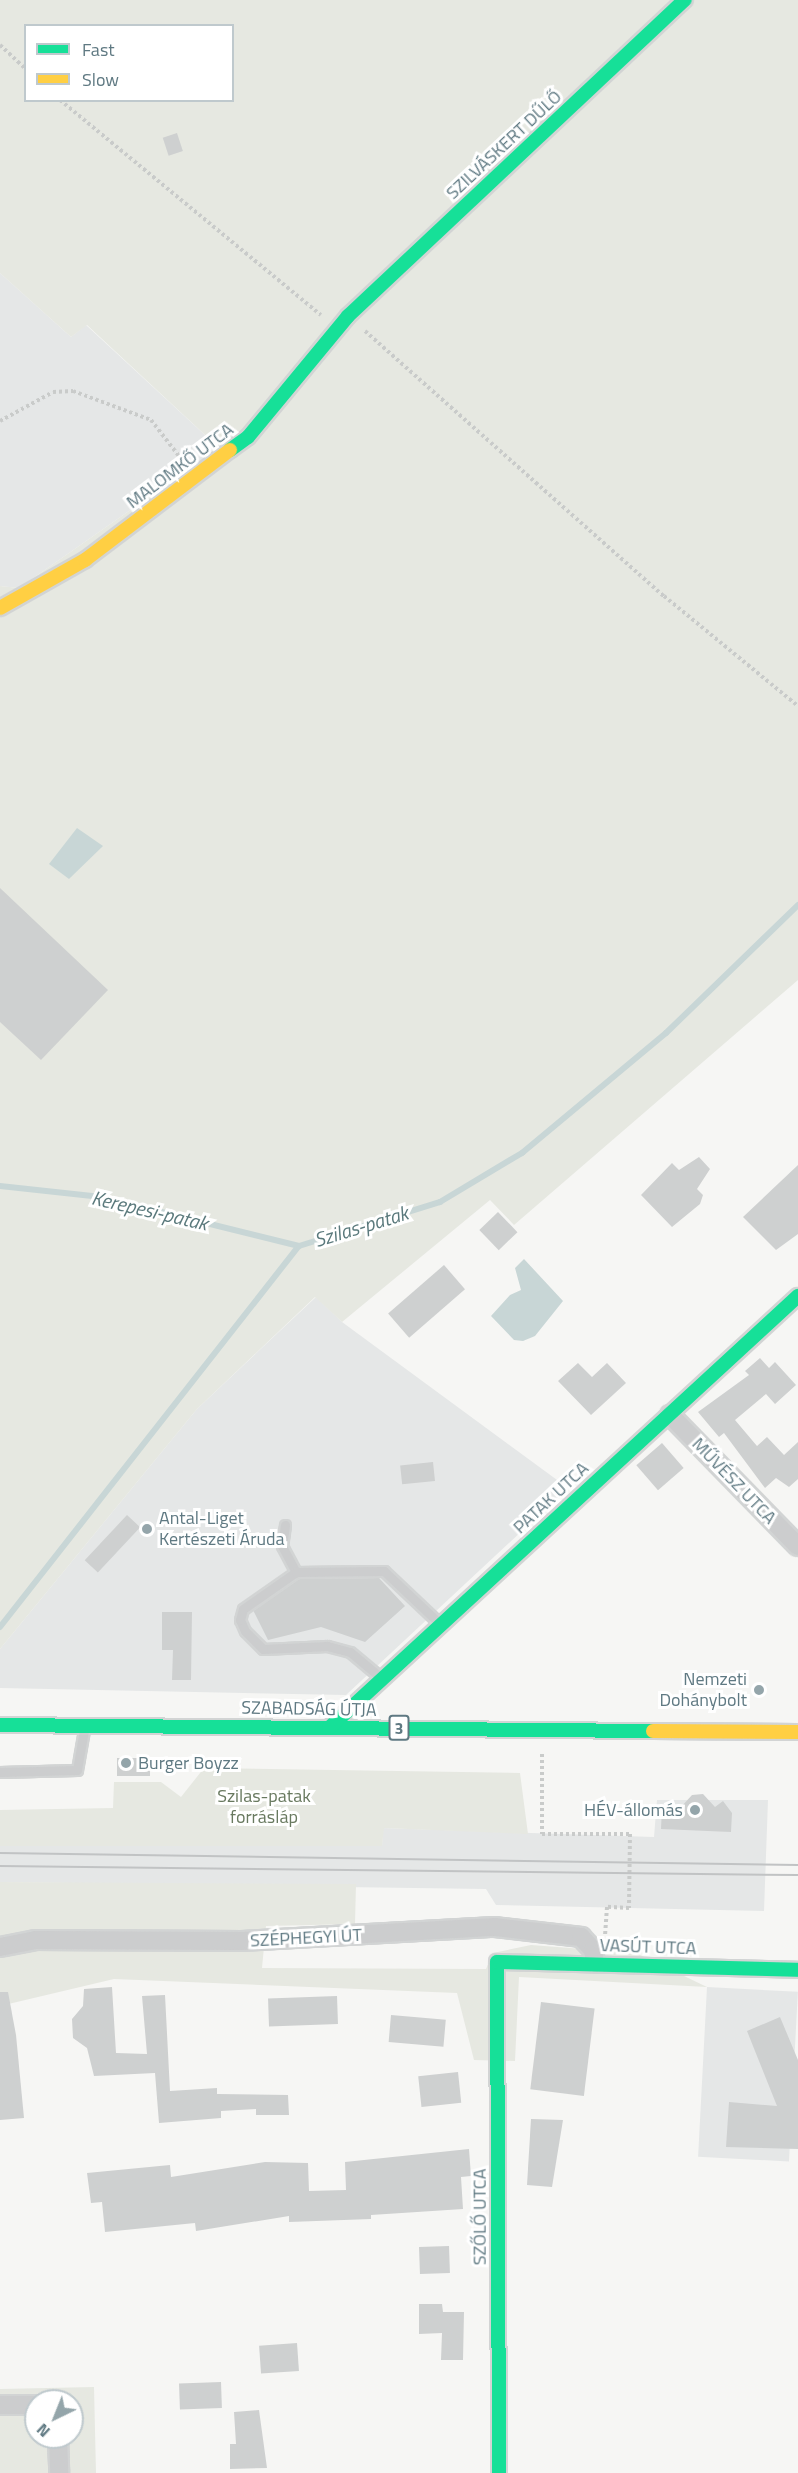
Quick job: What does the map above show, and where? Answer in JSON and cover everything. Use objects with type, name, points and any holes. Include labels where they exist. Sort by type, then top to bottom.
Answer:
[{"type":"street","name":"SZILVÁSKERT DŰLŐ","points":[[348,316],[685,0]]},
{"type":"street","name":"MALOMKŐ UTCA","points":[[0,608],[85,560],[248,437],[348,316]]},
{"type":"street","name":"PATAK UTCA","points":[[329,1728],[798,1296]]},
{"type":"street","name":"MŰVÉSZ UTCA","points":[[670,1415],[798,1546]]},
{"type":"street","name":"SZABADSÁG ÚTJA","points":[[0,1725],[798,1732]]},
{"type":"street","name":"SZÉPHEGYI ÚT","points":[[0,1947],[35,1940],[242,1941],[495,1927],[581,1937],[593,1950],[599,1963]]},
{"type":"street","name":"VASÚT UTCA","points":[[497,1962],[798,1970]]},
{"type":"street","name":"SZŐLŐ UTCA","points":[[497,1962],[499,2473]]},
{"type":"street","points":[[0,2405],[24,2405]]},
{"type":"street","points":[[59,2449],[60,2473]]},
{"type":"lane","points":[[285,1525],[282,1546],[296,1572]]},
{"type":"lane","points":[[381,1679],[350,1652],[327,1646],[263,1649],[249,1636],[240,1620],[243,1609],[296,1572],[384,1571],[395,1577],[441,1624]]},
{"type":"lane","points":[[0,1772],[77,1770],[85,1725]]},
{"type":"path","points":[[0,45],[24,67]]},
{"type":"path","points":[[62,102],[290,293],[338,327]]},
{"type":"path","points":[[348,316],[655,588],[798,706]]},
{"type":"path","points":[[0,421],[53,392],[73,391],[131,410],[151,420],[184,463],[190,483]]},
{"type":"path","points":[[542,1729],[542,1834],[630,1834],[629,1908],[607,1907],[599,1963]]},
{"type":"shaded area","points":[[0,273],[71,337],[86,325],[219,448],[19,588],[0,586]]},
{"type":"shaded area","points":[[77,828],[103,846],[69,879],[49,864]]},
{"type":"shaded area","points":[[524,1259],[563,1301],[535,1336],[523,1341],[514,1340],[491,1316],[510,1295],[521,1290],[515,1268]]},
{"type":"shaded area","points":[[316,1297],[342,1322],[568,1488],[346,1695],[0,1688],[0,1649],[197,1409]]},
{"type":"shaded area","points":[[657,1800],[768,1800],[764,1911],[496,1905],[486,1889],[0,1882],[0,1846],[382,1846],[383,1828],[654,1837]]},
{"type":"shaded area","points":[[707,1987],[798,1992],[789,2162],[698,2157]]},
{"type":"green space","points":[[0,0],[798,0],[798,980],[514,1225],[490,1200],[342,1322],[315,1297],[197,1409],[0,1649],[0,586],[19,588],[219,448],[87,325],[71,337],[0,273]]},
{"type":"green space","name":"Szilas-patak forrásláp","points":[[204,1768],[520,1773],[528,1834],[384,1828],[382,1846],[0,1846],[0,1810],[113,1808],[114,1782],[161,1782],[181,1797]]},
{"type":"green space","points":[[0,1882],[356,1884],[355,1924],[266,1926],[262,1968],[486,1969],[493,1953],[531,1945],[636,1953],[707,1987],[519,1977],[515,2061],[474,2060],[457,1993],[114,1979],[0,2006]]},
{"type":"green space","points":[[94,2387],[96,2473],[0,2473],[0,2389]]},
{"type":"building","points":[[177,133],[183,151],[169,156],[163,138]]},
{"type":"building","points":[[0,888],[108,990],[41,1060],[0,1022]]},
{"type":"building","points":[[699,1157],[710,1169],[697,1189],[703,1195],[700,1204],[672,1227],[641,1195],[672,1163],[679,1170]]},
{"type":"building","points":[[798,1165],[798,1234],[776,1250],[743,1217]]},
{"type":"building","points":[[498,1212],[517,1232],[499,1250],[479,1230]]},
{"type":"building","points":[[444,1265],[465,1289],[409,1338],[388,1314]]},
{"type":"building","points":[[760,1358],[769,1368],[775,1362],[796,1385],[775,1404],[766,1394],[735,1420],[757,1446],[767,1437],[784,1455],[798,1442],[798,1479],[789,1487],[776,1478],[765,1488],[724,1433],[719,1437],[698,1412],[749,1375],[745,1371]]},
{"type":"building","points":[[578,1363],[592,1377],[607,1363],[626,1383],[591,1415],[558,1381]]},
{"type":"building","points":[[662,1443],[684,1468],[658,1490],[636,1465]]},
{"type":"building","points":[[433,1462],[435,1481],[402,1484],[400,1465]]},
{"type":"building","points":[[127,1515],[140,1527],[98,1573],[85,1560]]},
{"type":"building","points":[[379,1578],[405,1606],[365,1642],[321,1627],[268,1640],[253,1610],[298,1579]]},
{"type":"building","points":[[162,1612],[192,1612],[191,1680],[172,1680],[173,1650],[162,1650]]},
{"type":"building","points":[[117,1758],[150,1758],[150,1776],[117,1776]]},
{"type":"building","name":"HÉV-állomás","points":[[703,1794],[715,1807],[723,1801],[732,1813],[731,1832],[661,1829],[662,1807],[681,1807],[692,1795]]},
{"type":"building","points":[[112,1987],[116,2053],[147,2054],[142,1996],[165,1995],[170,2091],[217,2088],[217,2094],[288,2095],[289,2115],[256,2115],[256,2109],[221,2111],[221,2118],[159,2123],[155,2073],[94,2076],[87,2048],[73,2038],[72,2019],[83,2006],[84,1989]]},
{"type":"building","points":[[0,1992],[8,1992],[16,2035],[24,2118],[0,2120]]},
{"type":"building","points":[[337,1996],[338,2024],[269,2026],[268,1998]]},
{"type":"building","points":[[541,2002],[595,2009],[584,2096],[530,2089]]},
{"type":"building","points":[[391,2015],[446,2020],[443,2047],[389,2042]]},
{"type":"building","points":[[780,2017],[798,2060],[798,2149],[726,2147],[729,2102],[777,2106],[747,2031]]},
{"type":"building","points":[[458,2072],[461,2103],[421,2107],[418,2076]]},
{"type":"building","points":[[531,2119],[563,2120],[552,2187],[527,2185]]},
{"type":"building","points":[[469,2149],[471,2176],[461,2177],[463,2209],[371,2215],[371,2219],[289,2222],[289,2216],[196,2231],[195,2223],[105,2232],[102,2202],[91,2203],[87,2173],[170,2165],[171,2177],[265,2162],[308,2163],[309,2191],[346,2190],[345,2162]]},
{"type":"building","points":[[449,2246],[450,2273],[420,2274],[419,2247]]},
{"type":"building","points":[[419,2304],[442,2304],[443,2312],[464,2312],[463,2360],[441,2360],[442,2333],[419,2334]]},
{"type":"building","points":[[297,2343],[299,2371],[261,2374],[259,2346]]},
{"type":"building","points":[[221,2382],[222,2408],[180,2409],[179,2383]]},
{"type":"building","points":[[259,2410],[267,2468],[230,2469],[230,2444],[236,2444],[234,2412]]},
{"type":"waterway","name":"Szilas-patak","points":[[0,1627],[299,1246],[440,1202],[522,1153],[666,1033],[798,905]]},
{"type":"waterway","name":"Kerepesi-patak","points":[[0,1186],[101,1197],[299,1246]]},
{"type":"tram line","points":[[0,1853],[798,1865]]},
{"type":"tram line","points":[[0,1866],[798,1875]]},
{"type":"traffic: fast","points":[[230,450],[248,437],[348,316],[685,0]]},
{"type":"traffic: fast","points":[[329,1728],[798,1296]]},
{"type":"traffic: fast","points":[[0,1725],[653,1731]]},
{"type":"traffic: fast","points":[[499,2473],[497,1962],[798,1970]]},
{"type":"traffic: slow","points":[[0,608],[85,560],[230,450]]},
{"type":"traffic: slow","points":[[653,1731],[798,1732]]},
{"type":"place","name":"Antal-Liget Kertészeti Áruda","points":[[147,1529]]},
{"type":"place","name":"Nemzeti Dohánybolt","points":[[759,1690]]},
{"type":"place","name":"Burger Boyzz","points":[[126,1763]]},
{"type":"place","name":"HÉV-állomás","points":[[695,1810]]}]
